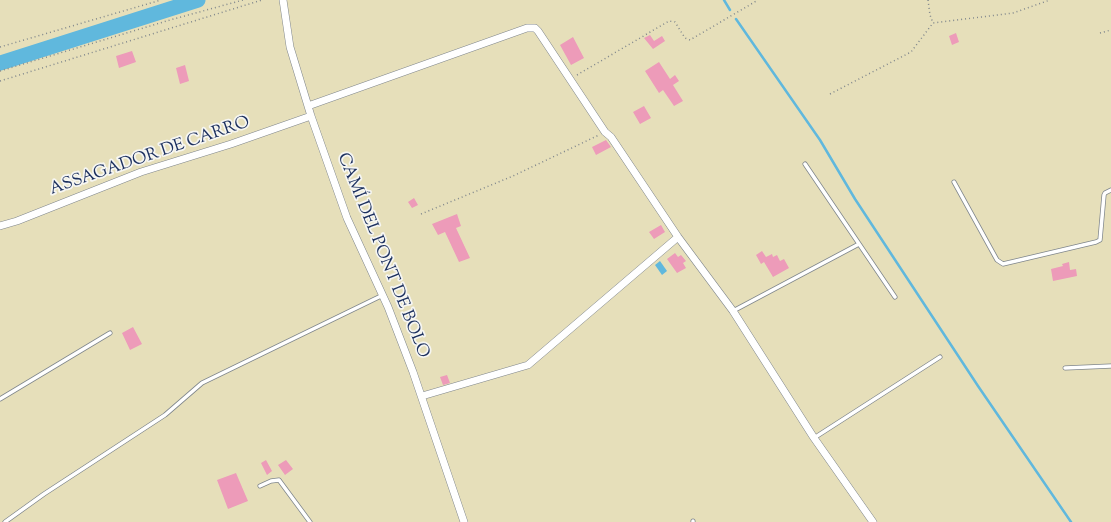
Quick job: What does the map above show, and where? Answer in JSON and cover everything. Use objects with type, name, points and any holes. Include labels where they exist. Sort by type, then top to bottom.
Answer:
[{"type":"street","name":"CAMÍ DEL PONT DE BOLO","points":[[283,0],[290,47],[311,116],[347,218],[382,295],[413,372],[464,522]]},
{"type":"street","points":[[308,106],[532,27],[538,31],[605,132],[611,137],[678,237],[733,311],[814,438],[873,522]]},
{"type":"street","name":"ASSAGADOR DE CARRO","points":[[0,226],[17,221],[141,172],[231,144],[311,116]]},
{"type":"street","points":[[422,396],[528,365],[678,237]]},
{"type":"lane","points":[[805,164],[895,297]]},
{"type":"lane","points":[[954,182],[997,260],[1003,264],[1100,240],[1104,195],[1105,192],[1111,190]]},
{"type":"lane","points":[[733,311],[859,244]]},
{"type":"lane","points":[[5,522],[44,494],[165,415],[202,383],[382,295]]},
{"type":"lane","points":[[0,399],[110,333]]},
{"type":"lane","points":[[814,438],[940,357]]},
{"type":"lane","points":[[1065,368],[1111,366]]},
{"type":"lane","points":[[260,486],[271,481],[279,480],[310,522]]},
{"type":"path","points":[[0,47],[161,0]]},
{"type":"path","points":[[0,71],[170,20],[243,0]]},
{"type":"path","points":[[0,81],[262,0]]},
{"type":"path","points":[[570,79],[669,21],[675,22],[685,38],[690,40],[758,0]]},
{"type":"path","points":[[928,0],[930,15],[933,23]]},
{"type":"path","points":[[830,94],[911,52],[933,23],[1014,13],[1050,0]]},
{"type":"path","points":[[1100,33],[1111,30]]},
{"type":"path","points":[[421,214],[513,176],[605,132]]},
{"type":"water","points":[[660,261],[667,271],[662,275],[655,265]]},
{"type":"building","points":[[956,33],[959,42],[952,45],[949,36]]},
{"type":"building","points":[[650,35],[654,41],[662,36],[665,41],[653,49],[644,38]]},
{"type":"building","points":[[573,37],[584,58],[571,65],[560,45]]},
{"type":"building","points":[[132,51],[136,62],[119,68],[116,56]]},
{"type":"building","points":[[659,62],[670,79],[675,75],[679,81],[673,85],[683,101],[674,106],[663,90],[659,93],[645,71]]},
{"type":"building","points":[[185,65],[189,81],[180,84],[176,68]]},
{"type":"building","points":[[644,106],[651,118],[640,124],[633,112]]},
{"type":"building","points":[[606,140],[611,147],[596,155],[592,147]]},
{"type":"building","points":[[414,198],[418,205],[412,208],[408,202]]},
{"type":"building","points":[[457,214],[461,226],[456,228],[470,258],[459,262],[445,232],[438,235],[432,224]]},
{"type":"building","points":[[661,225],[665,232],[654,239],[649,232]]},
{"type":"building","points":[[762,251],[766,257],[772,254],[773,257],[777,255],[780,261],[784,259],[789,268],[773,277],[764,262],[761,264],[756,255]]},
{"type":"building","points":[[675,253],[678,257],[681,255],[686,261],[683,263],[686,268],[677,273],[667,259]]},
{"type":"building","points":[[1069,262],[1070,270],[1076,269],[1077,276],[1053,281],[1051,269],[1063,266],[1062,264]]},
{"type":"building","points":[[133,327],[142,344],[130,350],[122,333]]},
{"type":"building","points":[[447,375],[450,383],[443,385],[440,377]]},
{"type":"building","points":[[266,460],[272,471],[267,475],[261,463]]},
{"type":"building","points":[[286,460],[293,469],[285,475],[278,465]]},
{"type":"building","points":[[236,473],[248,501],[228,509],[217,480]]},
{"type":"waterway","points":[[0,63],[198,0]]},
{"type":"waterway","points":[[724,0],[730,10]]},
{"type":"waterway","points":[[736,19],[820,140],[855,199],[978,386],[1071,522]]}]
